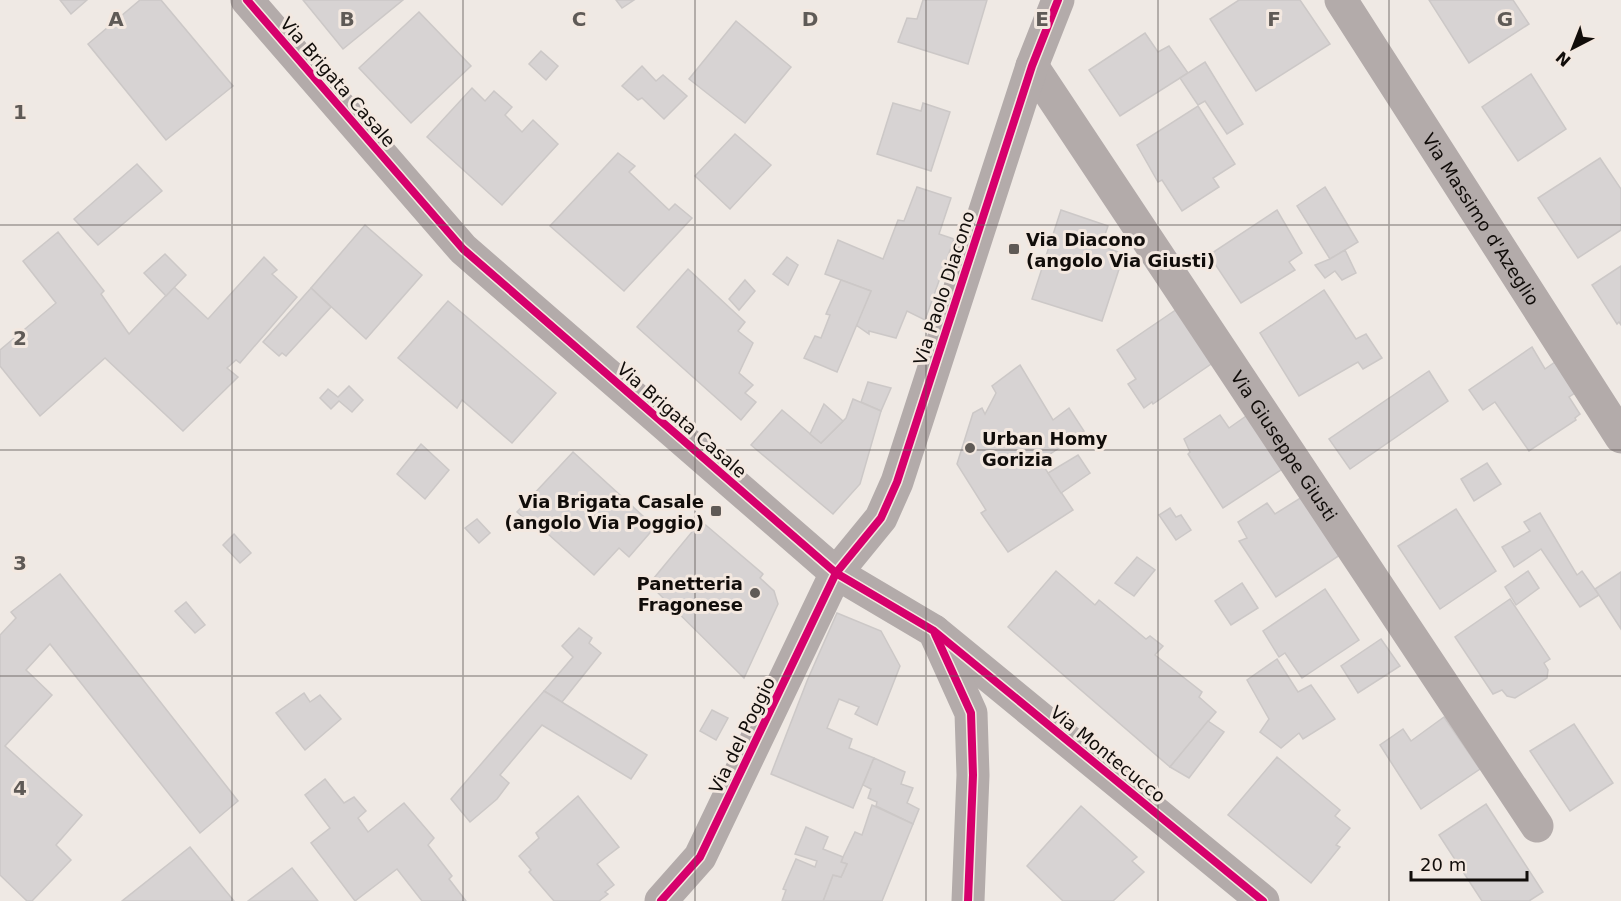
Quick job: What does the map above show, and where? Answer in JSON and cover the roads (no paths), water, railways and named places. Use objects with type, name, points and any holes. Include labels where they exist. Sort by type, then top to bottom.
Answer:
[{"type":"street","name":"Via Brigata Casale","points":[[247,0],[463,249],[836,573],[934,631]]},
{"type":"street","name":"Via Paolo Diacono","points":[[836,573],[881,518],[897,482],[1032,66],[1058,0]]},
{"type":"street","name":"Via Massimo d'Azeglio","points":[[1341,0],[1621,437]]},
{"type":"street","name":"Via Giuseppe Giusti","points":[[1032,66],[1537,826]]},
{"type":"street","name":"Via del Poggio","points":[[661,901],[700,857],[836,573]]},
{"type":"street","points":[[934,631],[971,713],[973,775],[968,901]]},
{"type":"street","name":"Via Montecucco","points":[[934,631],[1263,901]]},
{"type":"place","name":"Via Diacono (angolo Via Giusti)","points":[[1014,249]]},
{"type":"place","name":"Urban Homy Gorizia","points":[[970,448]]},
{"type":"place","name":"Via Brigata Casale (angolo Via Poggio)","points":[[716,511]]},
{"type":"place","name":"Panetteria Fragonese","points":[[755,593]]}]
